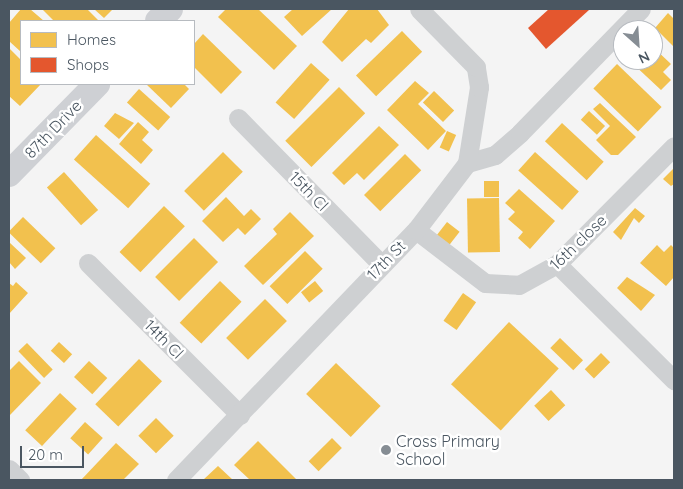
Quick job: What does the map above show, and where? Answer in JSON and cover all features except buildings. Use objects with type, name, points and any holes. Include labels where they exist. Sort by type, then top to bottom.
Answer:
[{"type":"street","points":[[159,20],[170,9]]},
{"type":"street","name":"17th St","points":[[176,480],[240,415],[381,264],[416,230],[467,163],[479,87],[476,67],[419,9]]},
{"type":"street","points":[[467,163],[495,154],[520,134],[641,9]]},
{"type":"street","name":"87th Drive","points":[[9,174],[96,85]]},
{"type":"street","name":"15th Cl","points":[[238,118],[381,264]]},
{"type":"street","name":"16th close","points":[[416,230],[485,283],[519,285],[557,264],[674,146]]},
{"type":"street","name":"14th Cl","points":[[88,262],[240,415]]},
{"type":"street","points":[[557,264],[674,380]]},
{"type":"street","points":[[9,468],[20,480]]},
{"type":"place","name":"Cross Primary School","points":[[386,450]]}]
